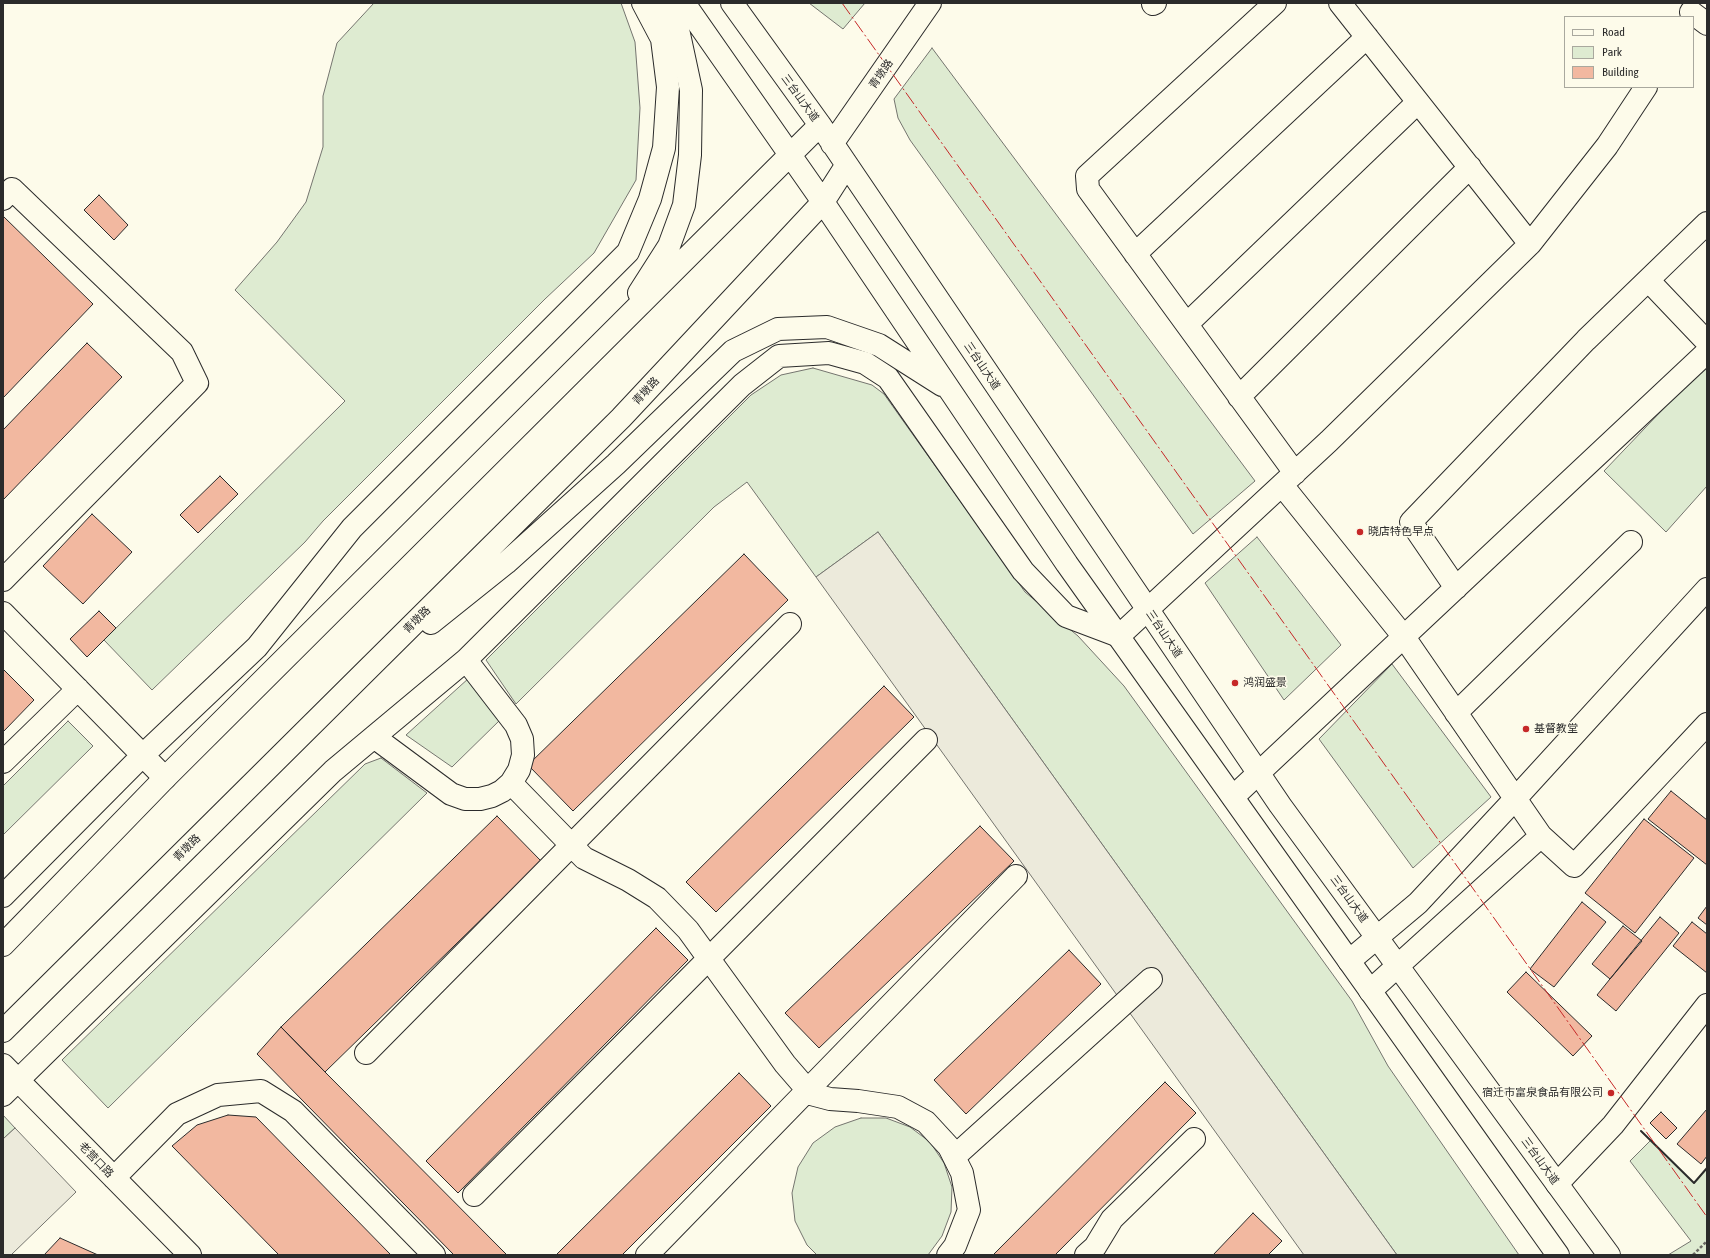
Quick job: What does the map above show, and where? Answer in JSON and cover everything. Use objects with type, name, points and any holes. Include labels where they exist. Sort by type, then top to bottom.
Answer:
[{"type":"main road","points":[[3,896],[143,755],[257,647],[352,528],[628,252],[650,199],[664,148],[668,87],[662,39],[643,3]]},
{"type":"main road","points":[[614,330],[669,246],[684,205],[690,155],[692,90],[678,34],[663,3]]},
{"type":"main road","points":[[684,3],[823,202],[1067,564],[1558,1255]]},
{"type":"main road","name":"三台山大道","points":[[732,3],[820,125],[846,166],[1259,773],[1377,938],[1609,1255]]},
{"type":"main road","name":"青墩路","points":[[832,144],[930,3]]},
{"type":"main road","points":[[1275,3],[1087,176],[1088,189],[1239,397],[1288,479],[1404,637],[1541,836],[1574,866],[1707,724]]},
{"type":"main road","points":[[1340,3],[1530,244]]},
{"type":"main road","points":[[1136,254],[1367,37]]},
{"type":"main road","points":[[1119,636],[1288,479],[1530,244],[1607,146],[1645,88]]},
{"type":"main road","points":[[1187,324],[1418,102]]},
{"type":"main road","points":[[3,945],[166,778],[820,125]]},
{"type":"main road","name":"青墩路","points":[[3,1031],[621,418],[823,202],[846,166]]},
{"type":"main road","points":[[1239,397],[1470,167]]},
{"type":"main road","points":[[3,199],[12,189],[182,352],[197,383],[3,580]]},
{"type":"main road","points":[[1456,588],[1411,522],[1586,340],[1707,223]]},
{"type":"main road","points":[[1648,280],[1707,342]]},
{"type":"main road","points":[[347,689],[506,564],[616,464],[733,351],[759,338],[778,329],[827,327],[879,345],[950,390]]},
{"type":"main road","points":[[1233,797],[1707,352]]},
{"type":"main road","points":[[11,1088],[333,771],[466,660],[742,385],[779,356],[829,353],[865,363],[888,378],[1023,571],[1066,616],[1119,636]]},
{"type":"main road","points":[[1456,713],[1632,542]]},
{"type":"main road","points":[[1349,961],[1418,903],[1707,589]]},
{"type":"main road","points":[[3,613],[166,778]]},
{"type":"main road","points":[[366,1053],[790,624]]},
{"type":"main road","points":[[374,737],[451,794],[465,799],[480,799],[492,796],[502,791],[511,783],[520,770],[523,755],[522,740],[516,725],[466,660]]},
{"type":"main road","points":[[3,762],[78,689]]},
{"type":"main road","points":[[474,1195],[926,740]]},
{"type":"main road","points":[[511,783],[584,858],[628,880],[657,898],[688,930],[785,1064],[812,1094],[830,1099],[858,1101],[898,1107],[926,1122],[950,1146],[962,1173],[969,1210],[955,1246],[948,1255]]},
{"type":"main road","points":[[1370,991],[1541,836]]},
{"type":"main road","points":[[647,1255],[1016,876]]},
{"type":"main road","points":[[954,1157],[1151,979]]},
{"type":"main road","points":[[1557,1184],[1613,1125],[1707,1005]]},
{"type":"main road","name":"老营口路","points":[[3,1065],[11,1088],[114,1178],[190,1255]]},
{"type":"main road","points":[[114,1178],[177,1114],[218,1095],[261,1091],[293,1111],[434,1255]]},
{"type":"main road","points":[[1086,1255],[1094,1247],[1112,1219],[1194,1139]]},
{"type":"path","points":[[1693,1255],[1707,1241]]},
{"type":"green space","points":[[374,3],[621,3],[635,42],[640,108],[636,180],[594,253],[545,299],[323,521],[305,542],[152,690],[104,640],[345,401],[235,290],[277,242],[306,202],[323,147],[323,96],[337,43]]},
{"type":"green space","points":[[809,3],[865,3],[843,29]]},
{"type":"green space","points":[[932,48],[1255,481],[1193,534],[910,140],[898,118],[894,99]]},
{"type":"green space","points":[[1707,363],[1707,486],[1666,532],[1604,471]]},
{"type":"green space","points":[[813,368],[872,385],[884,394],[1025,592],[1078,636],[1124,686],[1352,1001],[1388,1066],[1519,1255],[1397,1255],[878,532],[816,577],[747,482],[714,507],[516,704],[486,660],[751,395],[781,375]]},
{"type":"green space","points":[[1257,537],[1341,645],[1284,700],[1205,583]]},
{"type":"green space","points":[[1392,664],[1491,797],[1413,868],[1319,739]]},
{"type":"green space","points":[[469,678],[501,719],[452,767],[406,735]]},
{"type":"green space","points":[[68,721],[93,746],[3,835],[3,786]]},
{"type":"green space","points":[[381,758],[427,793],[108,1108],[62,1060],[365,764]]},
{"type":"green space","points":[[3,1115],[15,1128],[3,1139]]},
{"type":"green space","points":[[861,1118],[886,1118],[910,1127],[930,1142],[944,1163],[952,1187],[951,1212],[942,1236],[928,1255],[817,1255],[807,1245],[795,1221],[792,1193],[798,1167],[813,1143],[835,1127]]},
{"type":"green space","points":[[1651,1140],[1694,1183],[1707,1168],[1707,1255],[1668,1255],[1691,1241],[1630,1161]]},
{"type":"shaded area","points":[[878,532],[1397,1255],[1304,1255],[816,577]]},
{"type":"shaded area","points":[[15,1128],[76,1192],[11,1255],[3,1255],[3,1139]]},
{"type":"building","points":[[99,195],[128,225],[114,240],[84,210]]},
{"type":"building","points":[[3,216],[93,304],[3,398]]},
{"type":"building","points":[[87,343],[122,377],[3,500],[3,430]]},
{"type":"building","points":[[220,476],[238,494],[198,533],[180,515]]},
{"type":"building","points":[[92,514],[132,552],[83,604],[43,566]]},
{"type":"building","points":[[744,554],[788,600],[573,811],[528,765]]},
{"type":"building","points":[[99,611],[116,628],[87,657],[70,639]]},
{"type":"building","points":[[3,669],[34,700],[3,732]]},
{"type":"building","points":[[884,686],[914,717],[716,912],[686,882]]},
{"type":"building","points":[[1671,791],[1707,820],[1707,865],[1648,819]]},
{"type":"building","points":[[497,816],[541,861],[325,1072],[281,1027]]},
{"type":"building","points":[[1644,819],[1694,858],[1635,933],[1585,893]]},
{"type":"building","points":[[980,826],[1014,861],[819,1048],[785,1013]]},
{"type":"building","points":[[1582,902],[1606,922],[1554,987],[1530,969]]},
{"type":"building","points":[[1707,906],[1707,925],[1698,918]]},
{"type":"building","points":[[1660,917],[1679,933],[1616,1011],[1597,995]]},
{"type":"building","points":[[1692,922],[1707,934],[1707,973],[1673,946]]},
{"type":"building","points":[[1623,926],[1642,941],[1610,979],[1592,964]]},
{"type":"building","points":[[656,928],[688,960],[458,1193],[426,1161]]},
{"type":"building","points":[[1069,950],[1101,984],[966,1114],[934,1080]]},
{"type":"building","points":[[1526,972],[1592,1036],[1573,1056],[1507,992]]},
{"type":"building","points":[[281,1027],[507,1255],[454,1255],[257,1054]]},
{"type":"building","points":[[739,1073],[771,1106],[622,1255],[556,1255]]},
{"type":"building","points":[[1165,1082],[1196,1113],[1055,1255],[993,1255]]},
{"type":"building","points":[[1707,1109],[1707,1156],[1701,1164],[1677,1144]]},
{"type":"building","points":[[1661,1112],[1677,1128],[1666,1139],[1650,1123]]},
{"type":"building","points":[[228,1115],[256,1117],[391,1255],[279,1255],[172,1146],[197,1125]]},
{"type":"building","points":[[1253,1213],[1282,1241],[1268,1255],[1213,1255]]},
{"type":"building","points":[[60,1238],[98,1255],[44,1255]]},
{"type":"wall","points":[[1641,1131],[1694,1183],[1707,1168]]},
{"type":"power","points":[[842,3],[1707,1217]]},
{"type":"place","name":"晓店特色早点","points":[[1360,532]]},
{"type":"place","name":"鸿润盛景","points":[[1235,683]]},
{"type":"place","name":"基督教堂","points":[[1526,729]]},
{"type":"place","name":"宿迁市富泉食品有限公司","points":[[1611,1093]]}]
